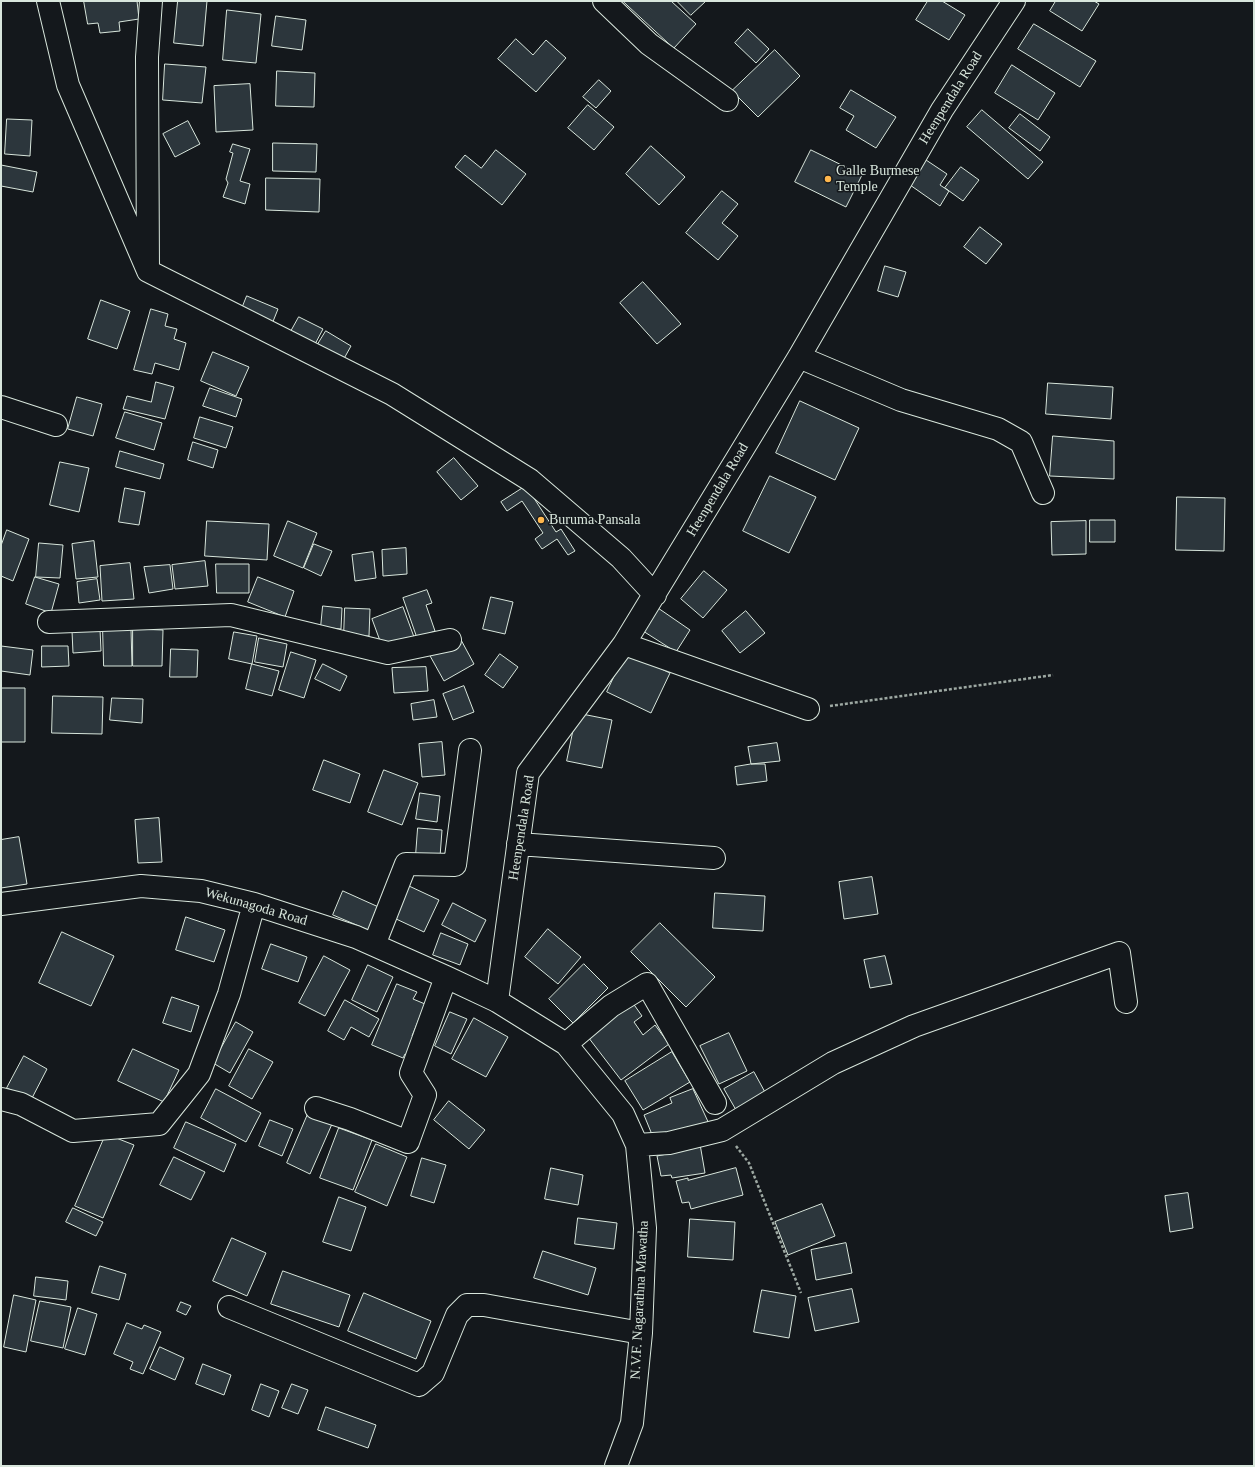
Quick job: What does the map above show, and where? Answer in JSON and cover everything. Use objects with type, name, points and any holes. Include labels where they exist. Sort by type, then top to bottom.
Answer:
[{"type":"street","points":[[48,1],[68,85],[148,271],[392,394],[530,480],[621,558],[655,595]]},
{"type":"street","points":[[148,271],[147,57],[151,1]]},
{"type":"street","points":[[604,1],[648,44],[727,100]]},
{"type":"street","name":"Heenpendala Road","points":[[497,1001],[528,773],[624,644],[655,595],[799,357],[942,110],[1014,1]]},
{"type":"street","points":[[799,357],[901,400],[998,430],[1021,442],[1043,494]]},
{"type":"street","points":[[1,407],[56,425]]},
{"type":"street","points":[[49,622],[231,615],[388,653],[450,640]]},
{"type":"street","points":[[624,644],[808,710]]},
{"type":"street","points":[[374,945],[406,864],[455,865],[470,750]]},
{"type":"street","points":[[518,844],[714,858]]},
{"type":"street","name":"Wekunagoda Road","points":[[1,904],[141,886],[201,891],[254,904],[356,937],[497,1001]]},
{"type":"street","points":[[1,1099],[20,1104],[74,1131],[159,1124],[199,1074],[229,994],[254,904]]},
{"type":"street","points":[[636,1145],[669,1143],[722,1130],[833,1064],[914,1026],[1119,954],[1126,1002]]},
{"type":"street","points":[[316,1108],[350,1119],[408,1142],[426,1095],[411,1073],[446,977]]},
{"type":"street","points":[[566,1044],[611,1006],[647,984],[715,1103]]},
{"type":"street","name":"N.V.F. Nagarathna Mawatha","points":[[497,1001],[566,1044],[623,1114],[636,1145],[645,1228],[641,1333],[632,1422],[616,1466]]},
{"type":"street","points":[[228,1307],[419,1385],[433,1373],[457,1315],[467,1305],[484,1305],[641,1333]]},
{"type":"path","points":[[808,710],[1053,675]]},
{"type":"path","points":[[722,1130],[749,1163],[801,1293]]},
{"type":"building","points":[[84,1],[137,1],[139,19],[119,22],[120,31],[100,33],[98,23],[88,24]]},
{"type":"building","points":[[178,1],[207,1],[203,46],[174,43]]},
{"type":"building","points":[[623,1],[671,1],[696,24],[674,48]]},
{"type":"building","points":[[677,1],[706,1],[691,15]]},
{"type":"building","points":[[928,1],[942,1],[965,15],[949,40],[916,20]]},
{"type":"building","points":[[1056,1],[1094,1],[1099,4],[1082,31],[1050,11]]},
{"type":"building","points":[[227,10],[261,14],[256,63],[223,60]]},
{"type":"building","points":[[276,16],[306,20],[302,50],[272,46]]},
{"type":"building","points":[[1034,24],[1096,61],[1080,87],[1018,49]]},
{"type":"building","points":[[748,29],[769,49],[756,63],[735,43]]},
{"type":"building","points":[[516,39],[533,55],[546,40],[566,58],[536,92],[498,59]]},
{"type":"building","points":[[775,50],[800,76],[758,117],[732,91]]},
{"type":"building","points":[[165,64],[206,67],[202,103],[163,100]]},
{"type":"building","points":[[1012,65],[1055,93],[1038,120],[995,93]]},
{"type":"building","points":[[277,71],[315,73],[314,107],[276,106]]},
{"type":"building","points":[[599,80],[611,91],[596,108],[583,97]]},
{"type":"building","points":[[250,84],[253,130],[216,132],[214,86]]},
{"type":"building","points":[[851,90],[896,117],[876,148],[846,130],[854,116],[840,108]]},
{"type":"building","points":[[588,105],[614,127],[594,150],[568,128]]},
{"type":"building","points":[[982,110],[1043,162],[1028,179],[967,127]]},
{"type":"building","points":[[1020,114],[1050,137],[1040,151],[1009,128]]},
{"type":"building","points":[[7,119],[32,120],[30,156],[5,154]]},
{"type":"building","points":[[188,121],[200,144],[175,157],[163,134]]},
{"type":"building","points":[[273,143],[317,144],[316,172],[273,171]]},
{"type":"building","points":[[233,144],[250,149],[240,181],[250,184],[245,204],[223,197],[228,183],[226,179],[233,153],[230,152]]},
{"type":"building","points":[[651,146],[685,177],[659,205],[626,174]]},
{"type":"building","points":[[496,150],[526,174],[502,205],[455,167],[465,155],[481,168]]},
{"type":"building","name":"Galle Burmese Temple","points":[[811,150],[862,175],[846,207],[795,182]]},
{"type":"building","points":[[926,160],[947,174],[940,185],[949,191],[940,206],[910,185]]},
{"type":"building","points":[[1,165],[37,172],[33,192],[1,186]]},
{"type":"building","points":[[961,167],[979,180],[963,201],[945,188]]},
{"type":"building","points":[[266,178],[320,179],[319,212],[266,210]]},
{"type":"building","points":[[722,191],[738,204],[722,223],[738,236],[718,260],[686,233]]},
{"type":"building","points":[[980,227],[1002,244],[986,264],[964,247]]},
{"type":"building","points":[[885,266],[906,272],[898,297],[878,291]]},
{"type":"building","points":[[643,282],[681,324],[657,344],[620,303]]},
{"type":"building","points":[[247,296],[278,309],[270,329],[239,316]]},
{"type":"building","points":[[101,300],[130,311],[117,349],[88,339]]},
{"type":"building","points":[[151,309],[168,314],[165,326],[177,329],[174,339],[186,343],[179,370],[155,363],[152,374],[134,370]]},
{"type":"building","points":[[299,317],[323,329],[313,348],[289,335]]},
{"type":"building","points":[[326,331],[351,346],[341,364],[315,349]]},
{"type":"building","points":[[213,352],[249,367],[236,396],[201,381]]},
{"type":"building","points":[[156,382],[174,387],[165,419],[123,409],[127,396],[151,402]]},
{"type":"building","points":[[1048,383],[1113,387],[1111,419],[1046,414]]},
{"type":"building","points":[[210,388],[242,399],[236,417],[203,406]]},
{"type":"building","points":[[77,397],[102,404],[93,436],[68,429]]},
{"type":"building","points":[[800,401],[859,428],[835,480],[776,453]]},
{"type":"building","points":[[125,412],[162,423],[154,450],[116,438]]},
{"type":"building","points":[[200,417],[233,427],[226,448],[194,438]]},
{"type":"building","points":[[1053,436],[1114,441],[1114,479],[1050,476]]},
{"type":"building","points":[[193,442],[218,450],[213,468],[188,460]]},
{"type":"building","points":[[120,451],[164,464],[160,479],[116,467]]},
{"type":"building","points":[[454,458],[478,486],[461,500],[437,472]]},
{"type":"building","points":[[60,462],[89,468],[79,512],[50,505]]},
{"type":"building","points":[[770,476],[816,497],[789,553],[743,531]]},
{"type":"building","name":"Buruma Pansala","points":[[526,486],[556,532],[561,529],[575,551],[568,555],[557,539],[542,549],[535,539],[543,533],[522,501],[507,511],[501,502]]},
{"type":"building","points":[[125,488],[145,492],[139,525],[119,522]]},
{"type":"building","points":[[1177,497],[1225,498],[1224,551],[1176,550]]},
{"type":"building","points":[[1090,520],[1115,520],[1115,542],[1090,542]]},
{"type":"building","points":[[207,521],[269,524],[267,560],[205,556]]},
{"type":"building","points":[[288,521],[317,533],[303,568],[274,556]]},
{"type":"building","points":[[1086,521],[1086,554],[1052,555],[1051,522]]},
{"type":"building","points":[[7,530],[29,539],[13,581],[1,576],[1,546]]},
{"type":"building","points":[[94,541],[98,577],[76,579],[72,544]]},
{"type":"building","points":[[39,543],[63,545],[60,578],[36,577]]},
{"type":"building","points":[[314,544],[332,551],[321,576],[304,568]]},
{"type":"building","points":[[406,548],[407,574],[383,576],[382,550]]},
{"type":"building","points":[[373,552],[376,578],[355,581],[352,555]]},
{"type":"building","points":[[205,561],[208,586],[175,589],[172,565]]},
{"type":"building","points":[[130,563],[134,599],[102,601],[100,566]]},
{"type":"building","points":[[216,564],[249,564],[249,593],[217,593]]},
{"type":"building","points":[[170,565],[173,589],[149,593],[144,567]]},
{"type":"building","points":[[704,571],[727,590],[703,618],[681,599]]},
{"type":"building","points":[[35,577],[59,584],[51,613],[26,604]]},
{"type":"building","points":[[258,577],[294,591],[285,617],[248,602]]},
{"type":"building","points":[[97,579],[100,600],[79,603],[77,582]]},
{"type":"building","points":[[427,590],[432,603],[426,605],[435,631],[417,638],[403,598]]},
{"type":"building","points":[[491,597],[513,602],[505,634],[483,629]]},
{"type":"building","points":[[323,606],[342,608],[341,629],[321,627]]},
{"type":"building","points":[[403,607],[414,637],[383,649],[372,619]]},
{"type":"building","points":[[345,608],[370,609],[369,636],[344,636]]},
{"type":"building","points":[[658,608],[690,630],[676,652],[643,631]]},
{"type":"building","points":[[746,611],[765,633],[740,653],[722,631]]},
{"type":"building","points":[[100,629],[101,651],[73,653],[72,631]]},
{"type":"building","points":[[103,629],[131,629],[132,666],[104,666]]},
{"type":"building","points":[[133,629],[163,630],[162,666],[133,666]]},
{"type":"building","points":[[234,632],[257,636],[252,664],[229,659]]},
{"type":"building","points":[[259,638],[287,644],[283,667],[255,662]]},
{"type":"building","points":[[460,638],[474,664],[444,681],[429,654]]},
{"type":"building","points":[[1,646],[33,650],[30,675],[1,671]]},
{"type":"building","points":[[42,646],[68,646],[69,666],[42,667]]},
{"type":"building","points":[[171,649],[198,650],[197,677],[170,677]]},
{"type":"building","points":[[291,652],[316,660],[304,698],[279,690]]},
{"type":"building","points":[[626,652],[670,673],[651,713],[607,692]]},
{"type":"building","points":[[500,654],[518,667],[503,688],[485,675]]},
{"type":"building","points":[[252,664],[279,671],[272,696],[246,689]]},
{"type":"building","points":[[323,664],[347,676],[340,691],[315,679]]},
{"type":"building","points":[[426,667],[428,691],[394,693],[392,668]]},
{"type":"building","points":[[464,686],[474,712],[453,720],[443,694]]},
{"type":"building","points":[[1,688],[25,688],[25,742],[1,742]]},
{"type":"building","points":[[53,696],[103,697],[102,734],[52,733]]},
{"type":"building","points":[[112,698],[143,699],[142,723],[110,720]]},
{"type":"building","points":[[434,700],[437,717],[413,720],[411,704]]},
{"type":"building","points":[[577,713],[612,720],[602,768],[567,761]]},
{"type":"building","points":[[442,742],[445,775],[422,777],[419,744]]},
{"type":"building","points":[[777,743],[780,761],[751,764],[748,747]]},
{"type":"building","points":[[324,760],[360,774],[350,803],[313,790]]},
{"type":"building","points":[[751,764],[765,764],[767,781],[737,785],[735,767]]},
{"type":"building","points":[[384,770],[418,783],[402,825],[368,812]]},
{"type":"building","points":[[420,793],[440,796],[437,822],[416,819]]},
{"type":"building","points":[[159,818],[162,862],[138,863],[135,820]]},
{"type":"building","points":[[418,828],[442,830],[440,857],[416,855]]},
{"type":"building","points":[[19,837],[27,884],[1,888],[1,840]]},
{"type":"building","points":[[872,877],[878,914],[844,919],[839,882]]},
{"type":"building","points":[[409,886],[439,900],[424,932],[394,918]]},
{"type":"building","points":[[343,891],[383,909],[373,932],[333,915]]},
{"type":"building","points":[[715,893],[765,896],[763,931],[713,928]]},
{"type":"building","points":[[453,903],[486,920],[475,942],[442,925]]},
{"type":"building","points":[[186,917],[225,930],[214,962],[176,950]]},
{"type":"building","points":[[660,923],[715,977],[686,1007],[631,952]]},
{"type":"building","points":[[548,929],[581,957],[558,984],[525,957]]},
{"type":"building","points":[[62,932],[114,956],[91,1006],[39,983]]},
{"type":"building","points":[[441,933],[468,944],[460,965],[433,955]]},
{"type":"building","points":[[271,944],[307,957],[298,982],[262,969]]},
{"type":"building","points":[[324,956],[350,970],[325,1016],[299,1003]]},
{"type":"building","points":[[885,956],[892,984],[870,988],[864,960]]},
{"type":"building","points":[[584,964],[608,988],[573,1023],[549,999]]},
{"type":"building","points":[[368,965],[393,977],[377,1012],[352,1000]]},
{"type":"building","points":[[397,984],[417,992],[413,999],[425,1004],[412,1036],[419,1039],[412,1057],[405,1054],[403,1058],[372,1045]]},
{"type":"building","points":[[172,997],[199,1006],[191,1032],[163,1023]]},
{"type":"building","points":[[630,999],[642,1016],[634,1022],[643,1035],[655,1025],[669,1044],[621,1080],[585,1033]]},
{"type":"building","points":[[345,1000],[379,1019],[369,1037],[351,1027],[344,1040],[328,1031]]},
{"type":"building","points":[[450,1012],[467,1019],[451,1054],[435,1046]]},
{"type":"building","points":[[474,1018],[508,1037],[486,1077],[452,1059]]},
{"type":"building","points":[[236,1022],[253,1032],[230,1073],[213,1063]]},
{"type":"building","points":[[729,1033],[747,1071],[719,1084],[700,1046]]},
{"type":"building","points":[[133,1049],[179,1070],[164,1102],[118,1081]]},
{"type":"building","points":[[249,1049],[273,1062],[252,1099],[229,1086]]},
{"type":"building","points":[[672,1052],[690,1082],[643,1110],[625,1081]]},
{"type":"building","points":[[24,1056],[47,1069],[31,1100],[7,1088]]},
{"type":"building","points":[[754,1072],[766,1094],[736,1110],[724,1089]]},
{"type":"building","points":[[216,1089],[261,1113],[246,1142],[201,1118]]},
{"type":"building","points":[[693,1089],[710,1126],[670,1140],[666,1132],[653,1137],[644,1115],[672,1103],[670,1098]]},
{"type":"building","points":[[449,1101],[485,1130],[469,1149],[434,1120]]},
{"type":"building","points":[[308,1114],[332,1124],[310,1174],[287,1163]]},
{"type":"building","points":[[270,1120],[293,1129],[282,1156],[259,1146]]},
{"type":"building","points":[[186,1122],[236,1144],[224,1172],[174,1148]]},
{"type":"building","points":[[339,1128],[372,1140],[353,1190],[320,1178]]},
{"type":"building","points":[[106,1134],[134,1145],[103,1218],[75,1206]]},
{"type":"building","points":[[376,1144],[407,1157],[387,1206],[355,1192]]},
{"type":"building","points":[[700,1144],[705,1173],[672,1178],[671,1175],[661,1176],[657,1156],[667,1154],[666,1149]]},
{"type":"building","points":[[174,1157],[205,1172],[191,1200],[160,1185]]},
{"type":"building","points":[[422,1158],[446,1165],[434,1203],[411,1196]]},
{"type":"building","points":[[551,1168],[583,1175],[578,1205],[545,1199]]},
{"type":"building","points":[[736,1168],[743,1195],[691,1209],[689,1202],[682,1203],[676,1181],[688,1178],[688,1180]]},
{"type":"building","points":[[1188,1193],[1193,1228],[1170,1232],[1165,1196]]},
{"type":"building","points":[[339,1197],[366,1207],[351,1251],[323,1242]]},
{"type":"building","points":[[822,1204],[835,1236],[788,1255],[775,1222]]},
{"type":"building","points":[[73,1208],[103,1222],[96,1236],[66,1222]]},
{"type":"building","points":[[578,1218],[617,1223],[614,1249],[575,1244]]},
{"type":"building","points":[[690,1219],[735,1222],[733,1260],[688,1257]]},
{"type":"building","points":[[232,1238],[266,1253],[247,1296],[213,1281]]},
{"type":"building","points":[[846,1243],[852,1273],[816,1280],[811,1250]]},
{"type":"building","points":[[543,1251],[596,1268],[588,1295],[534,1278]]},
{"type":"building","points":[[100,1266],[126,1274],[119,1300],[92,1293]]},
{"type":"building","points":[[283,1271],[350,1295],[339,1327],[271,1304]]},
{"type":"building","points":[[36,1277],[68,1281],[66,1300],[34,1296]]},
{"type":"building","points":[[852,1289],[859,1322],[815,1331],[808,1298]]},
{"type":"building","points":[[762,1290],[796,1296],[789,1338],[754,1332]]},
{"type":"building","points":[[364,1293],[431,1321],[416,1359],[348,1331]]},
{"type":"building","points":[[14,1295],[36,1300],[26,1352],[4,1347]]},
{"type":"building","points":[[40,1301],[71,1307],[63,1348],[31,1341]]},
{"type":"building","points":[[181,1302],[191,1306],[186,1315],[177,1311]]},
{"type":"building","points":[[78,1308],[97,1314],[85,1355],[65,1349]]},
{"type":"building","points":[[127,1323],[142,1329],[144,1325],[161,1332],[143,1374],[130,1369],[133,1362],[114,1354]]},
{"type":"building","points":[[160,1347],[184,1358],[175,1380],[150,1369]]},
{"type":"building","points":[[203,1364],[231,1375],[224,1395],[196,1384]]},
{"type":"building","points":[[261,1384],[279,1391],[269,1417],[252,1410]]},
{"type":"building","points":[[292,1384],[308,1390],[298,1414],[282,1408]]},
{"type":"building","points":[[326,1407],[376,1425],[368,1448],[318,1430]]},
{"type":"place","name":"Galle Burmese Temple","points":[[828,179]]},
{"type":"place","name":"Buruma Pansala","points":[[541,520]]}]
